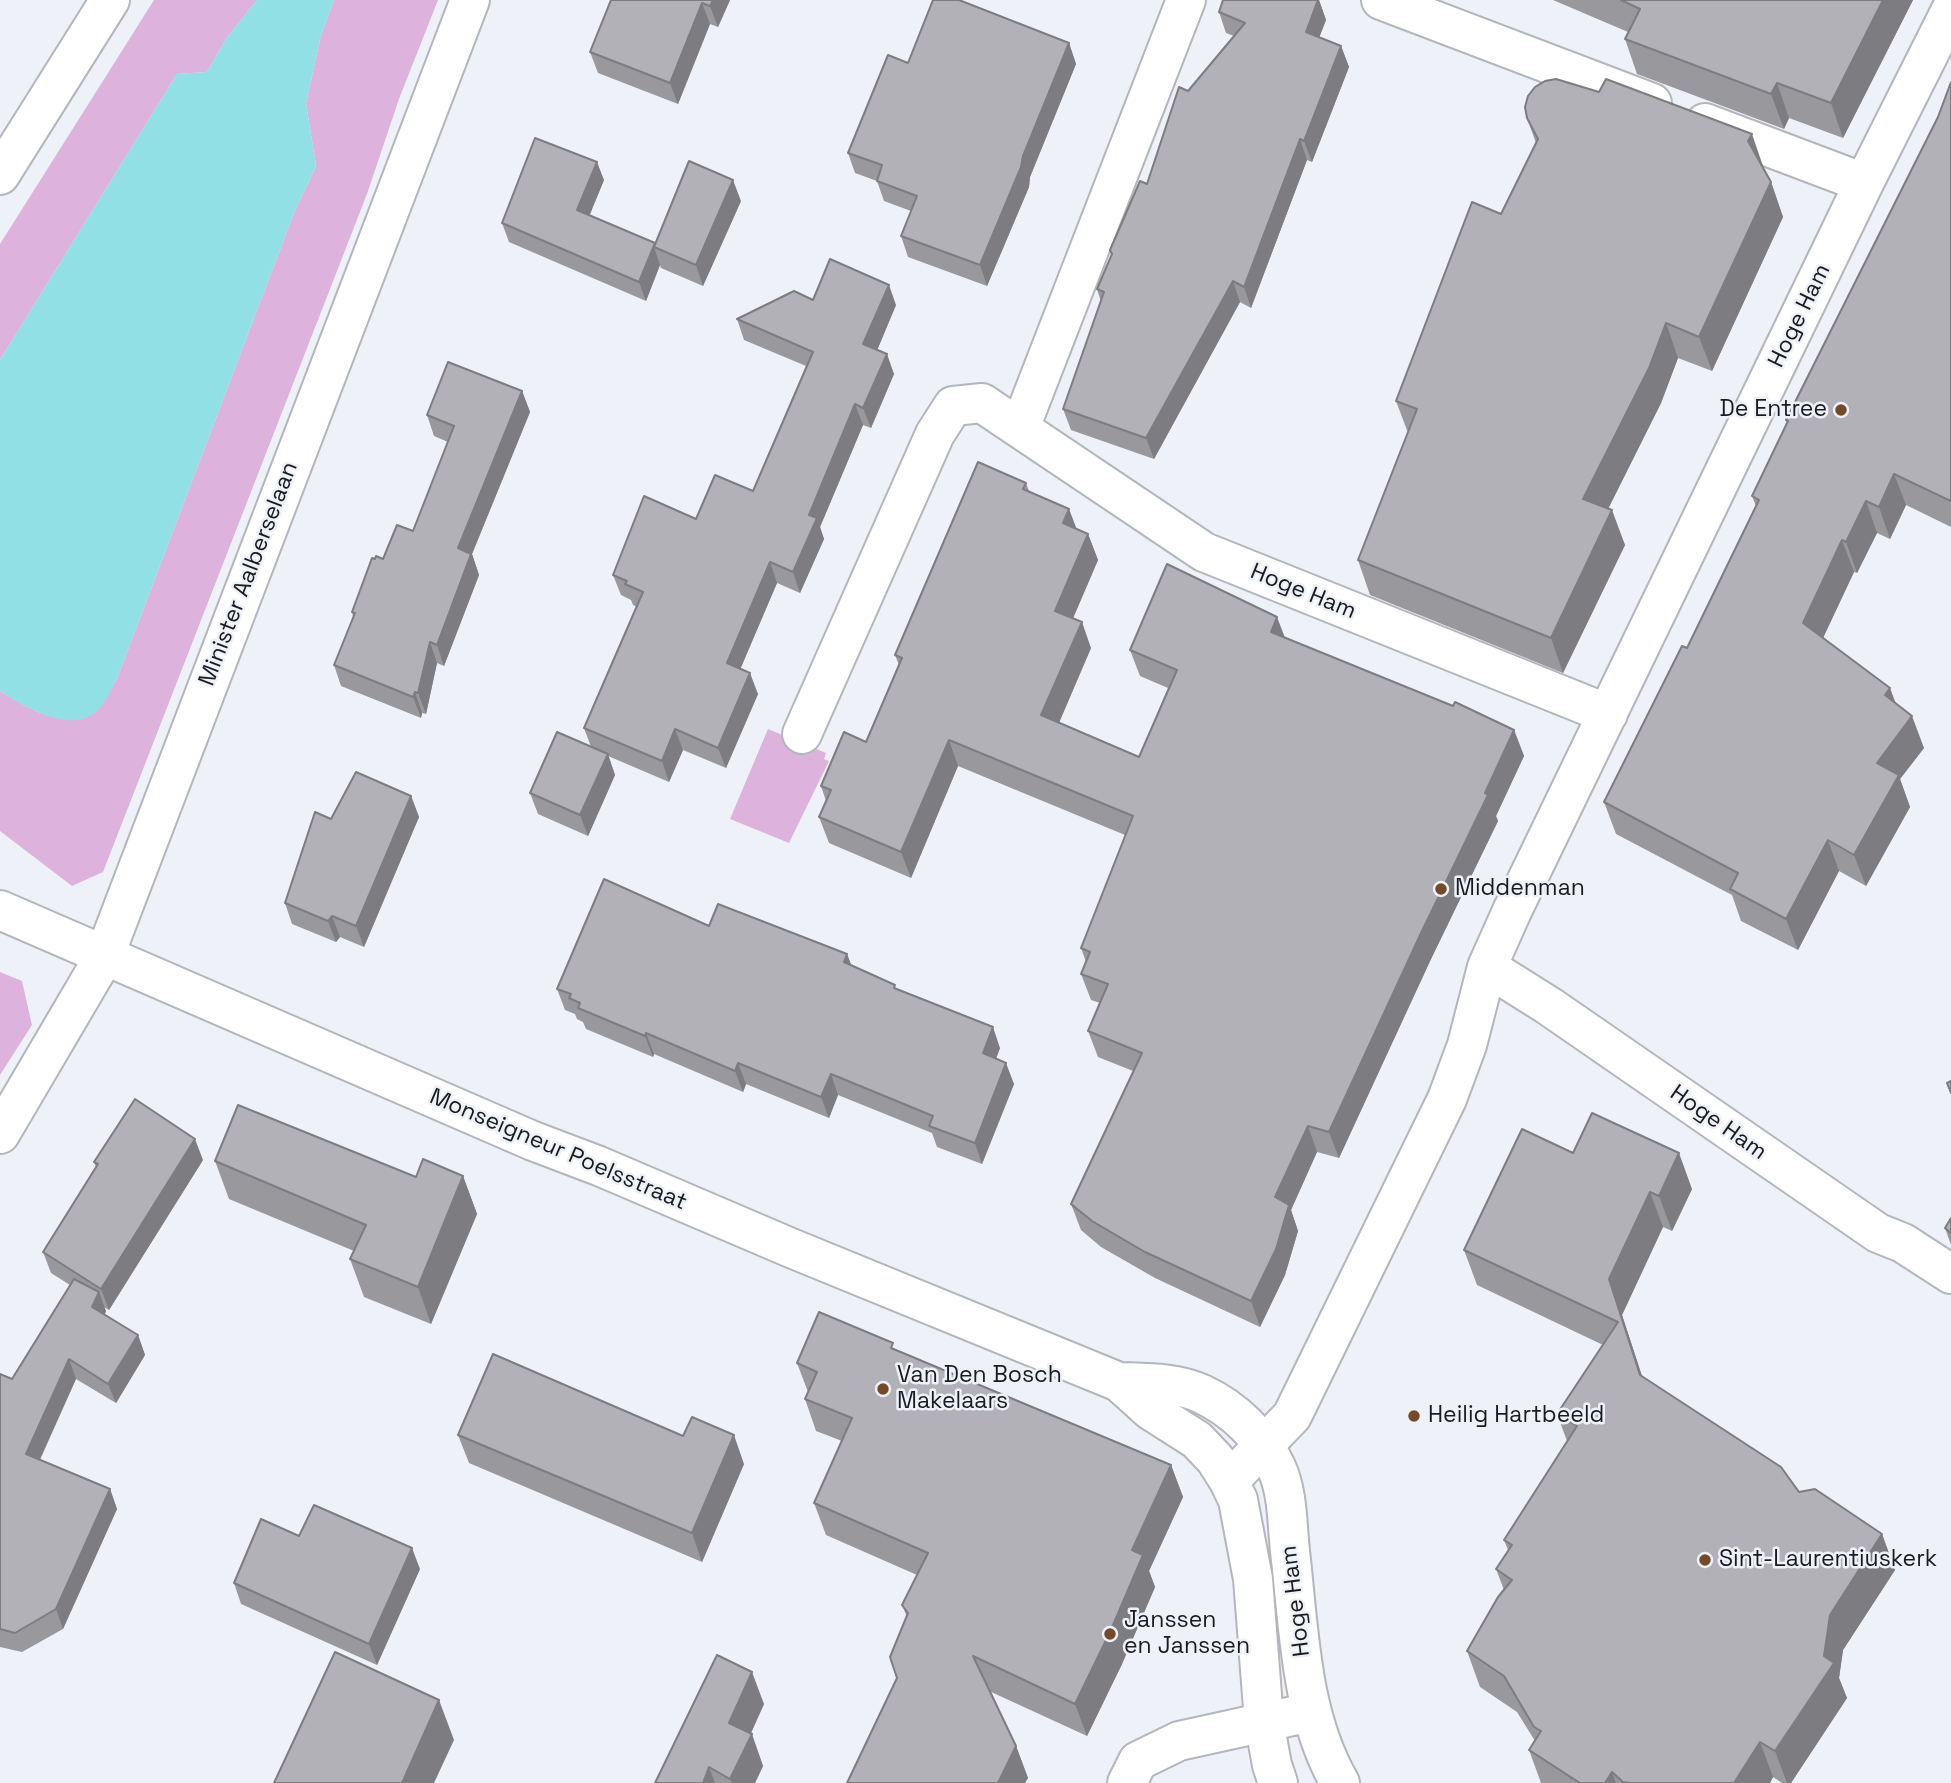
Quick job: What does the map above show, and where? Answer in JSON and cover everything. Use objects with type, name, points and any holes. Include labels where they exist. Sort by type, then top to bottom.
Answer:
[{"type":"street","points":[[0,175],[110,0]]},
{"type":"street","name":"Minister Aalberselaan","points":[[0,1134],[104,957],[470,0]]},
{"type":"street","points":[[1020,428],[1186,0]]},
{"type":"street","points":[[1381,0],[1864,183]]},
{"type":"street","name":"Hoge Ham","points":[[1279,1783],[1272,1765],[1264,1721],[1253,1579],[1244,1522],[1229,1480],[1292,1416],[1447,1099],[1467,1045],[1488,967],[1864,183],[1951,10]]},
{"type":"street","name":"Hoge Ham","points":[[802,734],[935,434],[953,406],[982,403],[1204,552],[1608,714]]},
{"type":"street","name":"Monseigneur Poelsstraat","points":[[0,910],[520,1135],[1119,1382],[1150,1410],[1198,1440],[1229,1480]]},
{"type":"street","name":"Hoge Ham","points":[[1488,967],[1878,1233],[1903,1243],[1951,1273]]},
{"type":"street","name":"Monseigneur Poelsstraat","points":[[1119,1382],[1165,1383],[1201,1393],[1231,1411],[1265,1445]]},
{"type":"street","name":"Hoge Ham","points":[[1265,1445],[1278,1470],[1285,1504],[1302,1660],[1311,1712],[1340,1783]]},
{"type":"street","points":[[1126,1783],[1138,1761],[1179,1741],[1311,1712]]},
{"type":"shaded area","points":[[154,0],[257,0],[226,39],[207,72],[177,74],[0,360],[0,244]]},
{"type":"shaded area","points":[[334,0],[438,0],[399,99],[367,194],[103,872],[72,886],[0,831],[0,691],[35,710],[66,719],[80,717],[93,710],[106,696],[118,676],[294,213],[316,166],[306,103],[321,35]]},
{"type":"shaded area","points":[[768,729],[826,753],[824,759],[829,761],[789,843],[730,819]]},
{"type":"shaded area","points":[[0,972],[22,981],[32,1025],[0,1075]]},
{"type":"water","points":[[257,0],[334,0],[321,35],[306,103],[316,166],[294,213],[118,676],[98,710],[87,717],[75,720],[48,716],[0,691],[0,360],[177,74],[207,72],[226,39]]},
{"type":"building","points":[[611,0],[713,0],[710,6],[702,3],[670,83],[590,52]]},
{"type":"building","points":[[933,0],[959,0],[1069,43],[980,265],[901,236],[917,196],[877,181],[882,165],[848,153],[888,55],[908,63]]},
{"type":"building","points":[[1223,0],[1318,0],[1306,32],[1341,46],[1304,141],[1300,139],[1244,287],[1233,281],[1146,438],[1063,409],[1104,292],[1097,289],[1112,254],[1110,250],[1140,181],[1147,184],[1179,87],[1188,91],[1245,23],[1219,12]]},
{"type":"building","points":[[1621,0],[1883,0],[1831,103],[1777,83],[1771,94],[1625,39],[1640,9]]},
{"type":"building","points":[[1556,79],[1599,92],[1606,79],[1752,134],[1748,141],[1771,182],[1699,337],[1666,323],[1649,368],[1583,499],[1612,510],[1551,638],[1358,560],[1417,409],[1396,401],[1472,202],[1501,214],[1538,139],[1527,118],[1525,107],[1528,96],[1535,87]]},
{"type":"building","points":[[1951,82],[1951,501],[1894,474],[1879,507],[1866,501],[1846,542],[1842,540],[1803,623],[1890,688],[1885,695],[1912,716],[1877,763],[1899,775],[1854,855],[1828,840],[1786,919],[1730,889],[1738,873],[1604,802],[1682,646],[1687,648],[1759,500],[1752,496],[1788,421],[1786,420],[1938,117]]},
{"type":"building","points":[[535,138],[597,162],[577,210],[655,243],[639,282],[502,223]]},
{"type":"building","points":[[689,161],[733,180],[696,265],[654,247]]},
{"type":"building","points":[[830,259],[889,285],[863,344],[887,354],[863,408],[855,404],[809,515],[817,518],[793,572],[770,562],[727,663],[750,673],[718,748],[675,729],[662,761],[584,728],[643,592],[613,575],[644,496],[696,519],[715,475],[753,491],[813,352],[737,319],[794,291],[813,300]]},
{"type":"building","points":[[448,362],[522,391],[458,548],[471,554],[437,645],[430,642],[418,693],[415,692],[413,697],[334,665],[355,613],[352,612],[372,558],[375,559],[376,556],[383,559],[397,525],[413,531],[454,426],[427,415]]},
{"type":"building","points":[[978,462],[1026,483],[1023,489],[1069,509],[1063,523],[1088,534],[1055,611],[1082,622],[1041,715],[1139,757],[1177,670],[1130,650],[1167,564],[1277,617],[1271,632],[1453,706],[1455,702],[1514,730],[1485,793],[1488,795],[1329,1132],[1308,1126],[1275,1197],[1289,1205],[1276,1249],[1251,1301],[1145,1252],[1092,1221],[1071,1204],[1142,1053],[1088,1031],[1108,984],[1081,974],[1090,952],[1081,948],[1133,816],[949,740],[901,852],[819,817],[831,790],[821,786],[844,732],[866,742],[902,658],[895,655]]},
{"type":"building","points":[[557,732],[608,754],[580,815],[530,793]]},
{"type":"building","points":[[356,772],[411,796],[356,926],[332,916],[328,921],[285,903],[315,812],[331,819]]},
{"type":"building","points":[[604,879],[709,926],[718,904],[847,954],[844,962],[895,985],[894,988],[993,1027],[983,1053],[1006,1063],[975,1143],[929,1126],[933,1116],[831,1074],[821,1097],[738,1063],[735,1071],[646,1033],[645,1036],[578,1008],[580,1003],[569,998],[571,994],[557,989]]},
{"type":"building","points":[[135,1099],[195,1139],[101,1289],[43,1252],[98,1164],[94,1162]]},
{"type":"building","points":[[238,1105],[416,1177],[423,1159],[463,1176],[418,1287],[350,1259],[366,1225],[215,1161]]},
{"type":"building","name":"Sint-Laurentiuskerk","points":[[1592,1113],[1679,1153],[1659,1196],[1650,1192],[1609,1279],[1640,1375],[1781,1467],[1799,1492],[1815,1489],[1882,1534],[1830,1615],[1824,1656],[1834,1663],[1775,1751],[1760,1742],[1734,1783],[1631,1783],[1623,1782],[1612,1772],[1605,1783],[1580,1783],[1529,1750],[1541,1731],[1534,1727],[1504,1676],[1467,1651],[1498,1597],[1512,1580],[1496,1569],[1512,1545],[1504,1540],[1577,1426],[1557,1414],[1618,1322],[1464,1250],[1522,1129],[1573,1153]]},
{"type":"building","points":[[1951,1218],[1951,1233],[1945,1228]]},
{"type":"building","points":[[74,1279],[99,1292],[92,1307],[138,1335],[108,1384],[69,1359],[26,1454],[110,1489],[56,1609],[15,1633],[0,1629],[0,1374],[12,1379]]},
{"type":"building","points":[[819,1312],[893,1343],[891,1348],[1171,1465],[1132,1550],[1143,1555],[1075,1704],[973,1656],[1016,1746],[998,1783],[847,1783],[897,1678],[890,1657],[908,1613],[902,1605],[928,1553],[814,1503],[852,1418],[805,1399],[817,1372],[797,1363]]},
{"type":"building","points":[[493,1354],[683,1436],[692,1417],[734,1435],[692,1533],[458,1435]]},
{"type":"building","points":[[314,1505],[412,1548],[369,1644],[234,1583],[261,1519],[299,1536]]},
{"type":"building","points":[[335,1652],[439,1700],[402,1783],[274,1783]]},
{"type":"building","points":[[717,1655],[752,1672],[729,1723],[752,1734],[730,1779],[709,1767],[703,1783],[655,1783]]},
{"type":"place","name":"De Entree","points":[[1841,410]]},
{"type":"place","name":"Middenman","points":[[1441,889]]},
{"type":"place","name":"Van Den Bosch Makelaars","points":[[883,1389]]},
{"type":"place","name":"Heilig Hartbeeld","points":[[1414,1416]]},
{"type":"place","name":"Sint-Laurentiuskerk","points":[[1705,1560]]},
{"type":"place","name":"Janssen en Janssen","points":[[1110,1634]]}]
